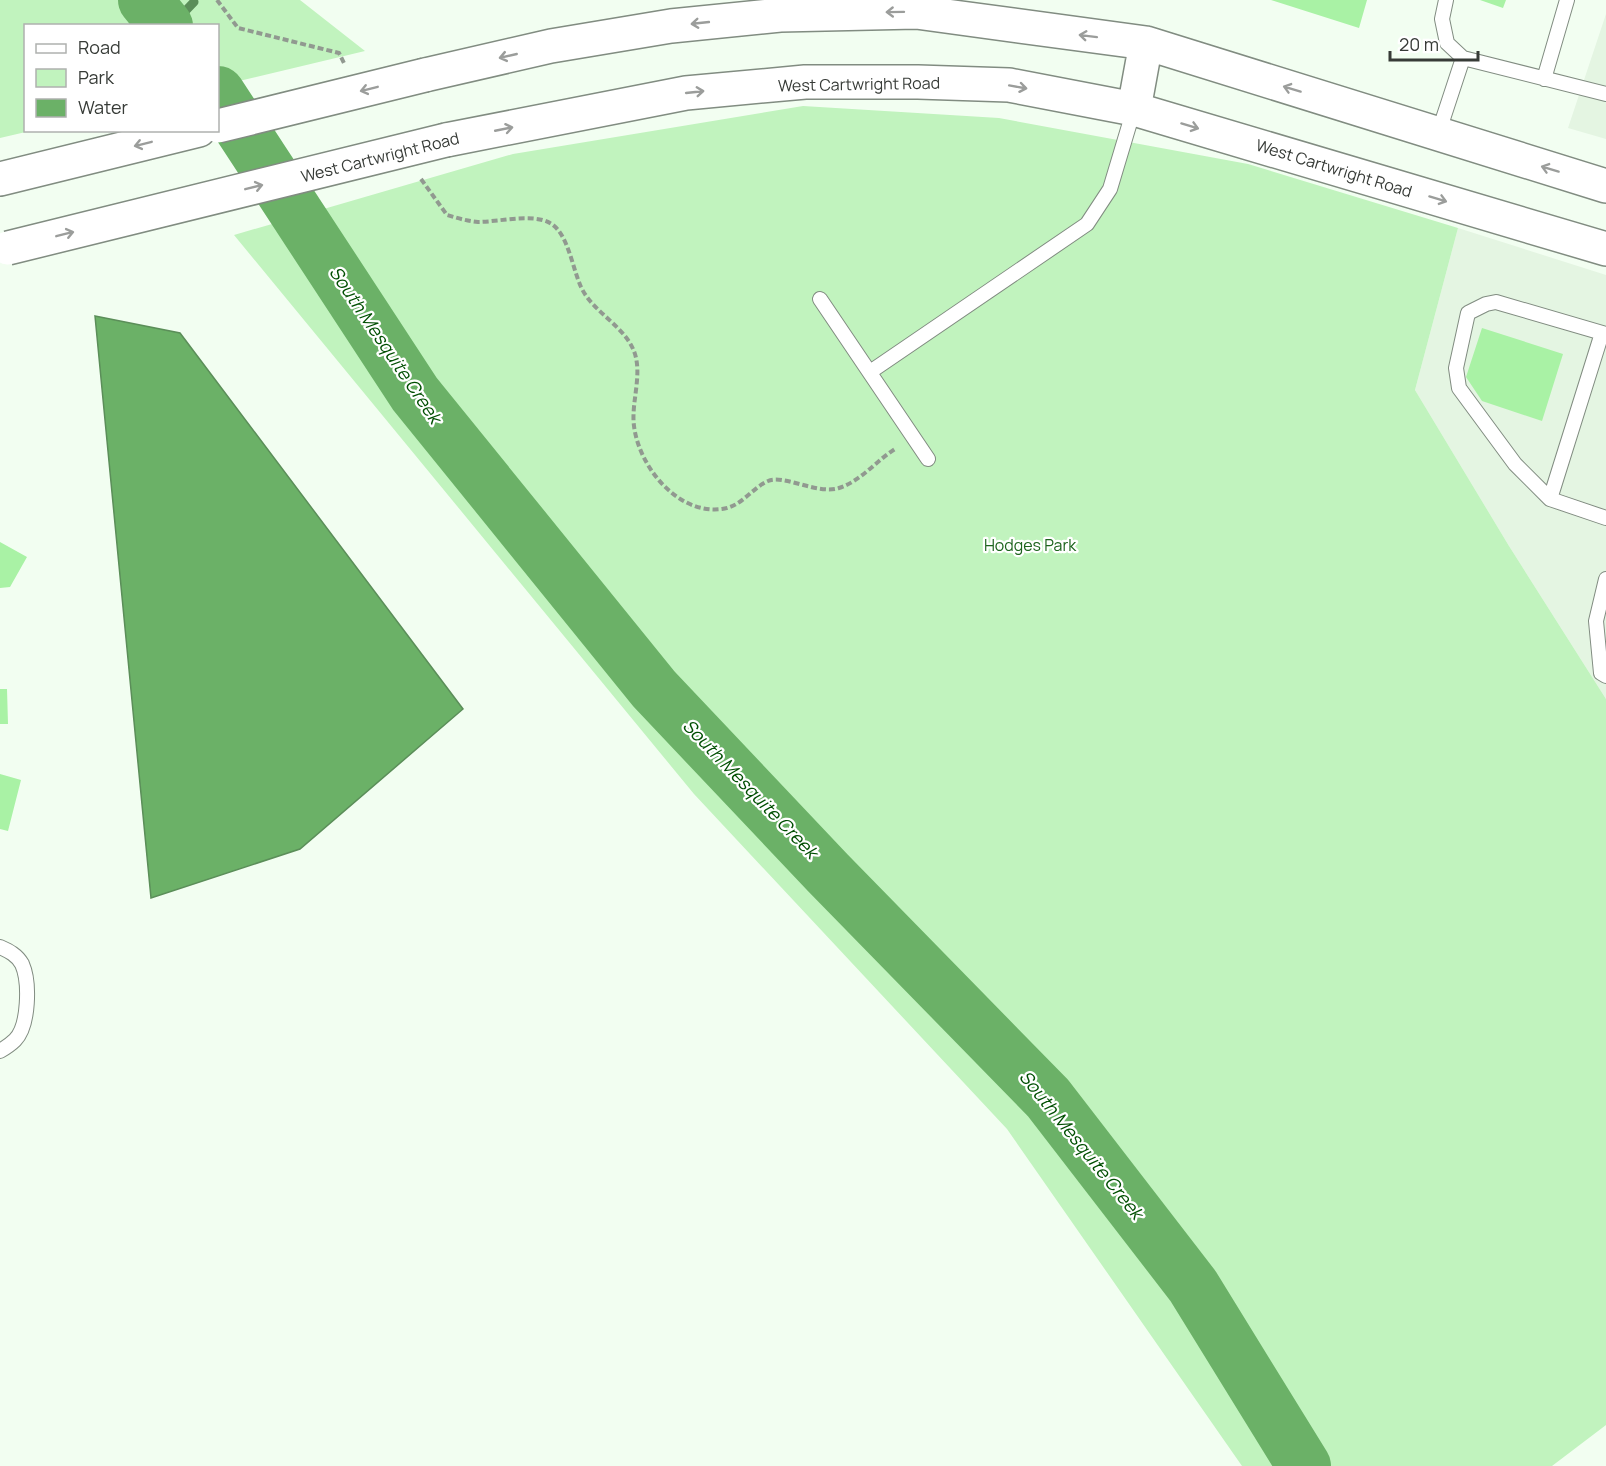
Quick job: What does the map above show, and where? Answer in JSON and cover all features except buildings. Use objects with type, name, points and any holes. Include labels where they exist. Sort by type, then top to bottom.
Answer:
[{"type":"main road","points":[[219,126],[551,46],[670,26],[780,15],[916,12],[1146,43],[1606,186]]},
{"type":"main road","points":[[1134,109],[1146,43]]},
{"type":"main road","name":"West Cartwright Road","points":[[4,249],[446,140],[686,93],[805,82],[1010,85],[1134,109],[1606,249]]},
{"type":"main road","points":[[0,179],[192,132]]},
{"type":"lane","points":[[1446,0],[1442,19],[1447,43],[1463,58],[1606,94]]},
{"type":"lane","points":[[1544,79],[1567,0]]},
{"type":"lane","points":[[1438,134],[1463,58]]},
{"type":"lane","points":[[870,372],[1088,224],[1110,189],[1134,109]]},
{"type":"lane","points":[[820,299],[928,459]]},
{"type":"lane","points":[[1550,499],[1604,334],[1496,302],[1486,304],[1468,313],[1456,368],[1459,388],[1515,464],[1550,499],[1606,518]]},
{"type":"lane","points":[[1606,579],[1596,621],[1601,673],[1606,676]]},
{"type":"lane","points":[[0,947],[13,953],[22,964],[27,1002],[26,1019],[16,1040],[0,1051]]},
{"type":"path","points":[[217,0],[238,27],[339,53],[349,73]]},
{"type":"path","points":[[420,177],[447,215],[476,222],[533,218],[549,222],[564,237],[572,267],[582,290],[598,310],[620,330],[634,352],[636,363],[634,426],[638,441],[651,469],[661,483],[671,494],[684,501],[708,508],[723,509],[744,499],[770,480],[779,479],[806,487],[838,489],[857,480],[883,456],[914,437]]},
{"type":"shaded area","points":[[1606,14],[1606,139],[1568,128]]},
{"type":"shaded area","points":[[1458,228],[1606,275],[1606,699],[1509,546],[1415,390]]},
{"type":"green space","points":[[0,0],[300,0],[365,51],[219,86],[219,24],[24,24],[26,132],[0,138]]},
{"type":"green space","name":"Hodges Park","points":[[803,106],[999,118],[1248,164],[1458,228],[1415,390],[1509,546],[1606,699],[1606,1425],[1552,1466],[1242,1466],[1007,1129],[694,794],[234,235],[513,154]]},
{"type":"water","points":[[95,316],[180,333],[463,709],[300,849],[151,898]]},
{"type":"waterway","name":"South Mesquite Creek","points":[[145,0],[164,24]]},
{"type":"waterway","points":[[173,24],[194,2]]},
{"type":"waterway","name":"South Mesquite Creek","points":[[219,95],[415,394],[654,689],[828,873],[1048,1098],[1193,1286],[1304,1466]]}]
